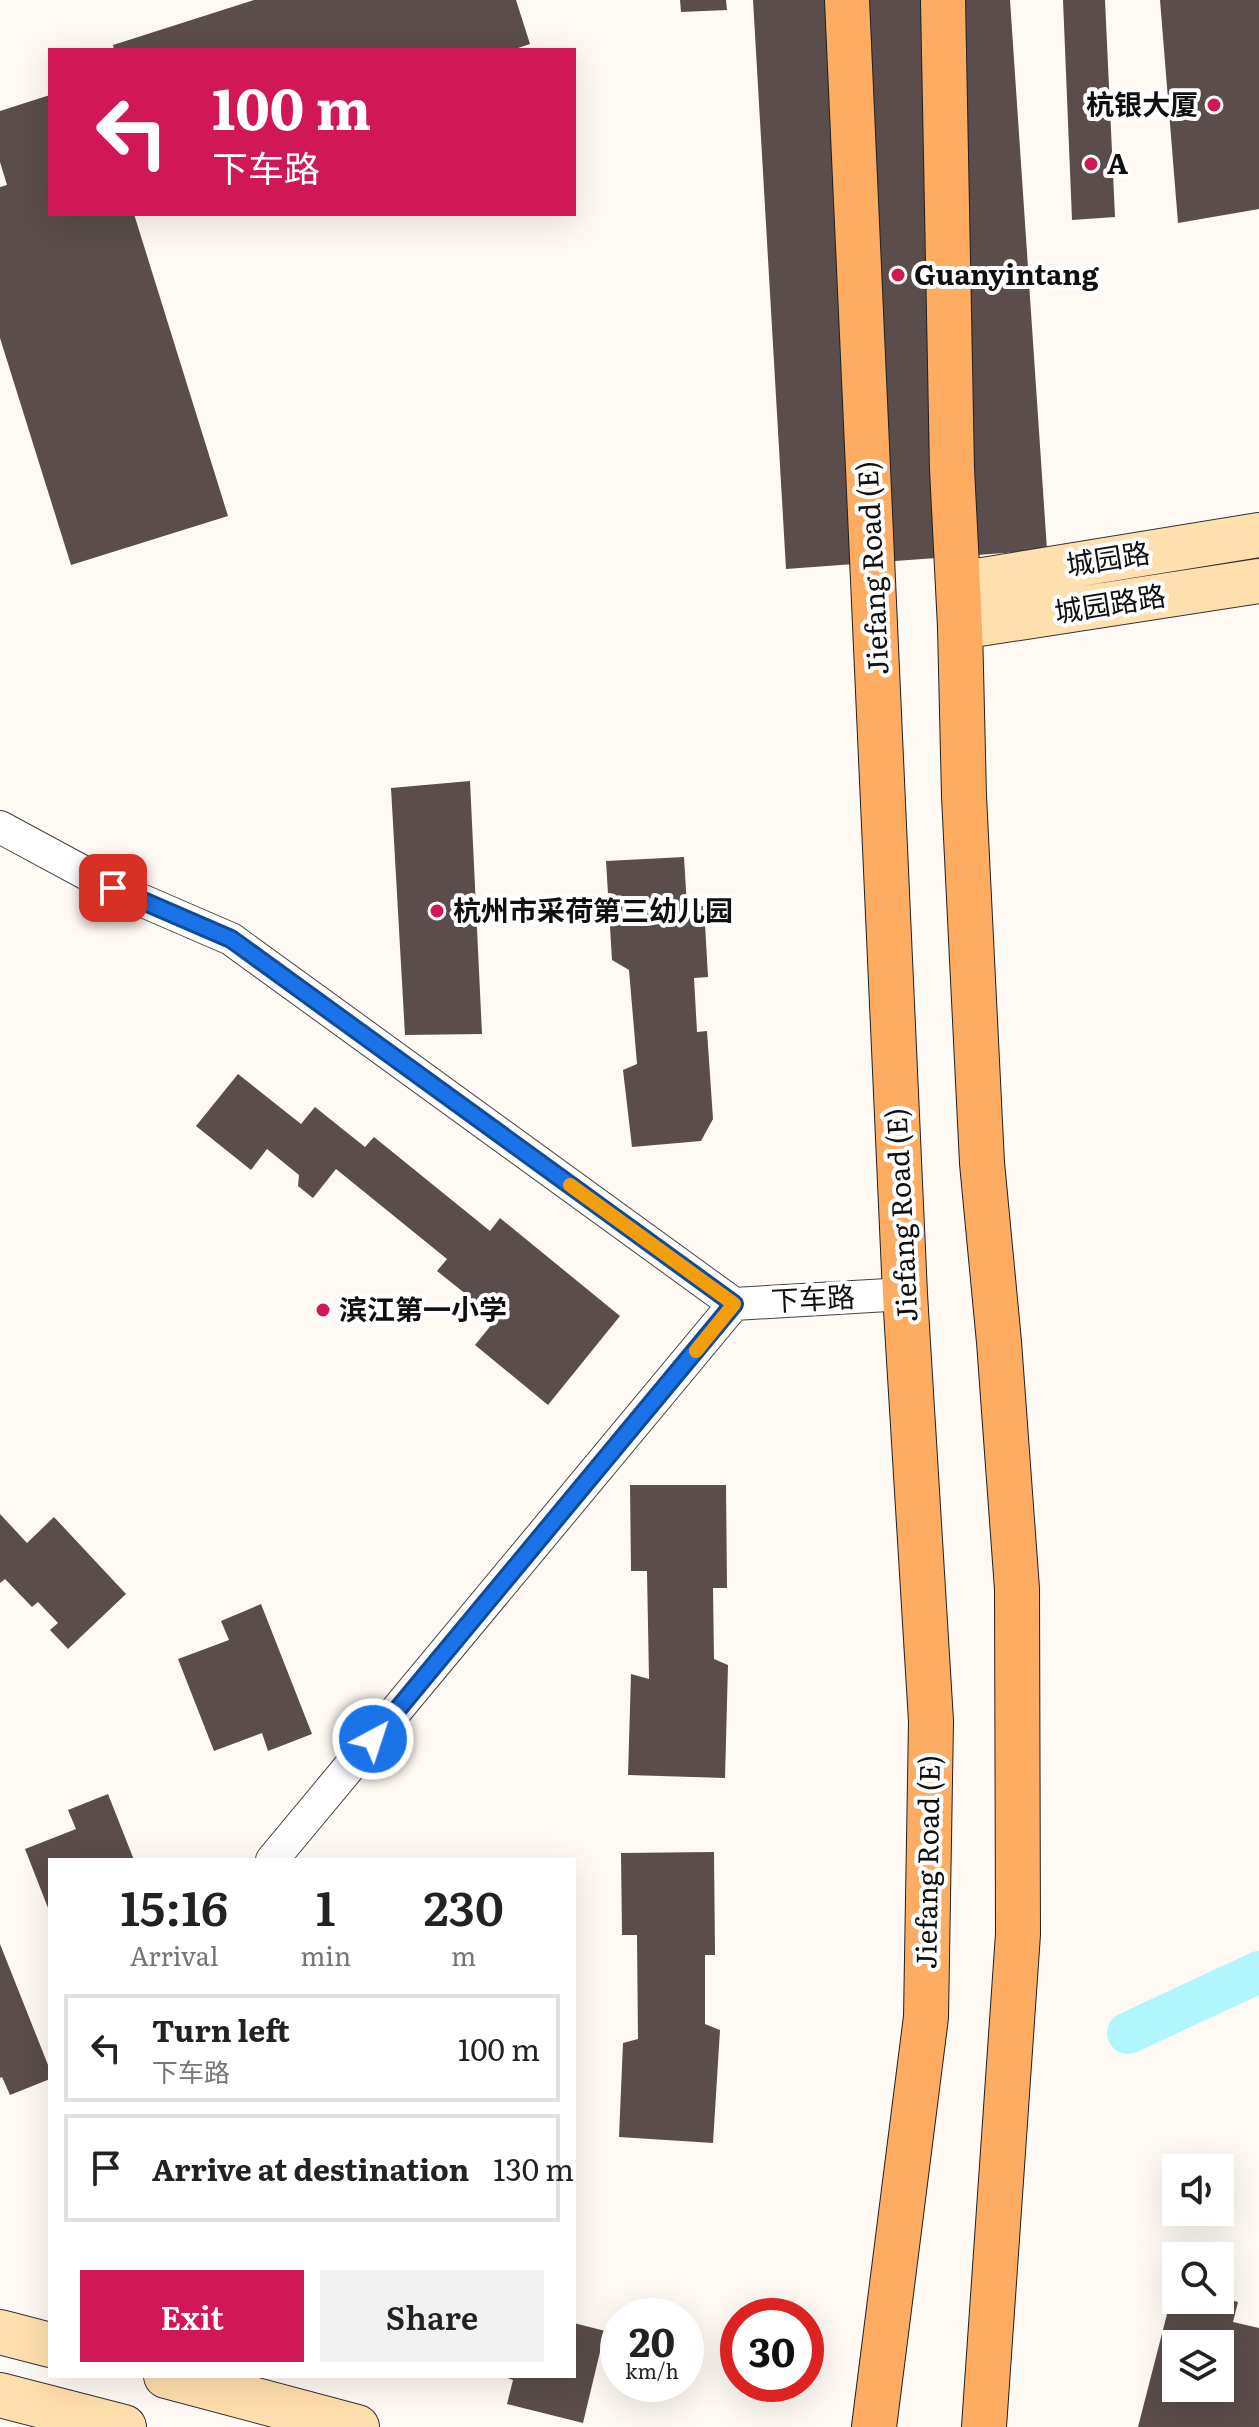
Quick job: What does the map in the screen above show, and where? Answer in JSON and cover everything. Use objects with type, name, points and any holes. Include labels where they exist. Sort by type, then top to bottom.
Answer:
[{"type":"main road","name":"Jiefang Road (E)","points":[[847,0],[905,1294],[931,1721],[926,2017],[874,2427]]},
{"type":"main road","points":[[943,0],[951,453],[960,627],[964,796],[982,1163],[1017,1589],[1018,1934],[984,2427]]},
{"type":"street","name":"城园路","points":[[958,584],[1259,535]]},
{"type":"street","name":"城园路路","points":[[960,627],[1259,581]]},
{"type":"street","name":"下车路","points":[[0,827],[113,888],[231,939],[734,1304],[905,1294]]},
{"type":"street","points":[[274,1858],[734,1304]]},
{"type":"street","points":[[0,2332],[48,2344]]},
{"type":"street","points":[[173,2378],[357,2427]]},
{"type":"street","points":[[0,2395],[124,2427]]},
{"type":"building","points":[[254,0],[516,0],[530,44],[518,48],[114,48],[113,45]]},
{"type":"building","points":[[680,0],[726,0],[727,10],[681,12]]},
{"type":"building","name":"Guanyintang","points":[[753,0],[1010,0],[1047,550],[786,569]]},
{"type":"building","name":"Guanyintang","points":[[1063,0],[1105,0],[1115,217],[1072,220]]},
{"type":"building","name":"杭银大厦","points":[[1160,0],[1259,0],[1259,209],[1178,223]]},
{"type":"building","points":[[48,96],[48,216],[135,216],[228,516],[71,565],[0,338],[0,187],[7,185],[0,162],[0,111]]},
{"type":"building","name":"杭州市采荷第三幼儿园","points":[[470,781],[482,1034],[405,1035],[391,788]]},
{"type":"building","points":[[684,857],[687,907],[704,906],[708,977],[694,978],[697,1032],[707,1031],[713,1119],[701,1141],[632,1147],[623,1070],[637,1064],[629,970],[612,960],[606,861]]},
{"type":"building","points":[[238,1074],[301,1124],[315,1107],[365,1147],[374,1137],[490,1231],[500,1218],[620,1316],[548,1405],[475,1345],[506,1307],[492,1296],[482,1307],[437,1271],[447,1259],[336,1169],[313,1198],[298,1186],[299,1175],[267,1149],[251,1170],[196,1126]]},
{"type":"building","points":[[630,1485],[726,1485],[727,1588],[713,1588],[714,1659],[728,1665],[725,1778],[628,1775],[631,1674],[649,1679],[647,1571],[631,1571]]},
{"type":"building","points":[[0,1514],[27,1543],[54,1517],[126,1594],[68,1649],[50,1630],[58,1623],[38,1602],[32,1607],[5,1579],[0,1583]]},
{"type":"building","points":[[261,1604],[312,1734],[268,1751],[262,1733],[214,1751],[178,1659],[229,1640],[221,1621]]},
{"type":"building","points":[[108,1794],[133,1858],[48,1858],[48,1908],[25,1849],[76,1829],[68,1810]]},
{"type":"building","points":[[714,1852],[715,1955],[705,1955],[705,2024],[720,2030],[713,2143],[619,2137],[623,2043],[638,2039],[637,1935],[622,1935],[621,1853]]},
{"type":"building","points":[[0,1944],[48,2065],[48,2080],[10,2095],[0,2078]]},
{"type":"building","points":[[1234,2301],[1238,2302],[1233,2322],[1259,2328],[1259,2427],[1138,2427],[1162,2334],[1162,2402],[1234,2402],[1234,2330],[1163,2330],[1167,2314],[1234,2314]]},
{"type":"building","points":[[576,2324],[600,2330],[600,2352],[583,2423],[507,2404],[513,2380],[508,2378],[576,2378]]},
{"type":"waterway","points":[[1128,2033],[1259,1972]]},
{"type":"slow traffic","points":[[570,1185],[734,1304],[696,1351]]},
{"type":"place","name":"杭银大厦","points":[[1214,105]]},
{"type":"place","name":"A","points":[[1091,164]]},
{"type":"place","name":"Guanyintang","points":[[898,275]]},
{"type":"place","name":"杭州市采荷第三幼儿园","points":[[437,911]]},
{"type":"place","name":"滨江第一小学","points":[[323,1310]]},
{"type":"route","points":[[113,888],[231,939],[734,1304],[373,1739]]}]
